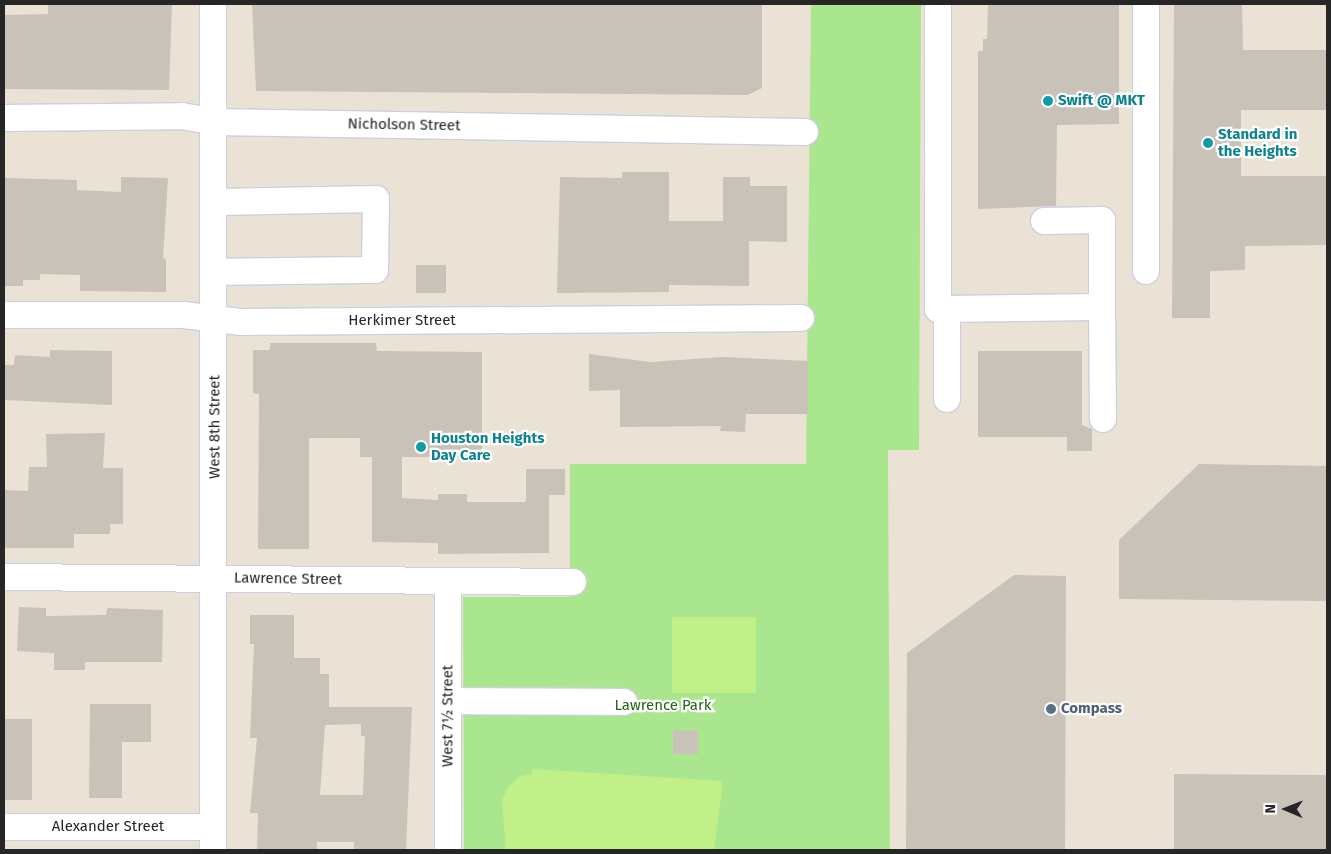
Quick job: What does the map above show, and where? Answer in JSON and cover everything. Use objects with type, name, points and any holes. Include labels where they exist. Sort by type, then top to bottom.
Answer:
[{"type":"street","name":"West 8th Street","points":[[213,4],[216,122],[213,839]]},
{"type":"street","points":[[938,4],[938,309],[1102,308]]},
{"type":"street","points":[[1146,4],[1146,271]]},
{"type":"street","name":"Nicholson Street","points":[[4,118],[182,116],[216,122],[804,132]]},
{"type":"street","points":[[215,202],[376,199],[376,270],[216,272]]},
{"type":"street","points":[[1044,221],[1102,220],[1103,420]]},
{"type":"street","points":[[947,309],[947,399]]},
{"type":"street","name":"Herkimer Street","points":[[4,315],[216,319],[801,318]]},
{"type":"street","name":"Lawrence Street","points":[[4,577],[572,582]]},
{"type":"street","name":"West 7½ Street","points":[[448,581],[448,850]]},
{"type":"street","points":[[448,701],[624,702]]},
{"type":"street","name":"Alexander Street","points":[[4,827],[213,839]]},
{"type":"green space","name":"Lawrence Park","points":[[811,4],[921,4],[919,450],[888,450],[890,850],[464,850],[463,597],[570,597],[570,464],[806,464]]},
{"type":"green space","points":[[672,617],[756,617],[756,693],[672,693]]},
{"type":"green space","points":[[532,769],[723,781],[714,850],[506,850],[502,800],[508,787],[520,776],[532,774]]},
{"type":"building","points":[[48,4],[172,4],[169,90],[4,89],[4,15],[48,14]]},
{"type":"building","points":[[252,4],[762,4],[762,88],[748,95],[256,91]]},
{"type":"building","name":"Swift @ MKT","points":[[988,4],[1119,4],[1119,124],[1057,125],[1056,206],[978,209],[978,51],[983,51],[983,39],[987,39]]},
{"type":"building","name":"Standard in the Heights","points":[[1174,4],[1242,4],[1243,50],[1327,50],[1327,110],[1241,110],[1241,176],[1327,176],[1327,245],[1245,246],[1245,270],[1210,271],[1210,318],[1172,318]]},
{"type":"building","points":[[622,172],[669,172],[669,221],[723,221],[723,177],[750,177],[750,186],[787,186],[787,242],[749,241],[749,286],[669,285],[669,292],[557,293],[560,177],[622,178]]},
{"type":"building","points":[[121,177],[168,178],[163,258],[166,259],[166,292],[80,291],[80,275],[40,274],[40,280],[23,280],[23,286],[4,286],[4,178],[77,180],[77,190],[121,192]]},
{"type":"building","points":[[416,265],[446,265],[446,293],[416,293]]},
{"type":"building","name":"Houston Heights Day Care","points":[[270,343],[376,343],[377,351],[482,352],[482,457],[402,457],[402,498],[438,500],[438,494],[467,494],[467,502],[526,502],[526,469],[565,469],[565,495],[549,495],[549,553],[438,554],[438,543],[372,542],[372,457],[360,457],[360,438],[309,438],[309,549],[258,549],[259,394],[253,393],[253,350],[270,350]]},
{"type":"building","points":[[50,350],[112,351],[112,405],[4,400],[4,365],[14,365],[15,355],[50,357]]},
{"type":"building","points":[[978,351],[1082,351],[1082,425],[1092,429],[1092,451],[1067,451],[1067,437],[978,437]]},
{"type":"building","points":[[589,354],[650,362],[723,357],[808,361],[808,414],[746,414],[745,432],[720,431],[721,426],[620,427],[620,390],[589,391]]},
{"type":"building","points":[[105,433],[103,468],[123,468],[123,524],[110,524],[110,534],[74,534],[74,548],[4,548],[4,490],[28,491],[29,467],[47,467],[46,434]]},
{"type":"building","points":[[1199,464],[1327,466],[1327,601],[1119,599],[1119,540]]},
{"type":"building","points":[[1014,575],[1066,576],[1065,850],[906,850],[907,653]]},
{"type":"building","points":[[19,607],[46,608],[46,616],[106,615],[107,608],[163,610],[162,662],[85,662],[85,670],[54,670],[54,653],[17,651]]},
{"type":"building","points":[[250,615],[294,615],[294,658],[320,658],[320,674],[329,674],[329,707],[412,707],[406,850],[354,850],[354,842],[317,842],[317,850],[257,850],[258,813],[250,813],[257,738],[250,738],[254,644],[250,644]],"holes":[[[361,724],[361,736],[365,736],[363,795],[320,795],[325,725]]]},
{"type":"building","points":[[90,704],[151,704],[151,742],[122,742],[122,798],[89,798]]},
{"type":"building","points":[[4,719],[32,719],[32,800],[4,800]]},
{"type":"building","points":[[673,730],[698,730],[698,754],[673,754]]},
{"type":"building","points":[[1174,774],[1327,775],[1327,850],[1174,850]]},
{"type":"place","name":"Swift @ MKT","points":[[1048,101]]},
{"type":"place","name":"Standard in the Heights","points":[[1208,143]]},
{"type":"place","name":"Houston Heights Day Care","points":[[421,447]]},
{"type":"place","name":"Compass","points":[[1051,709]]}]
